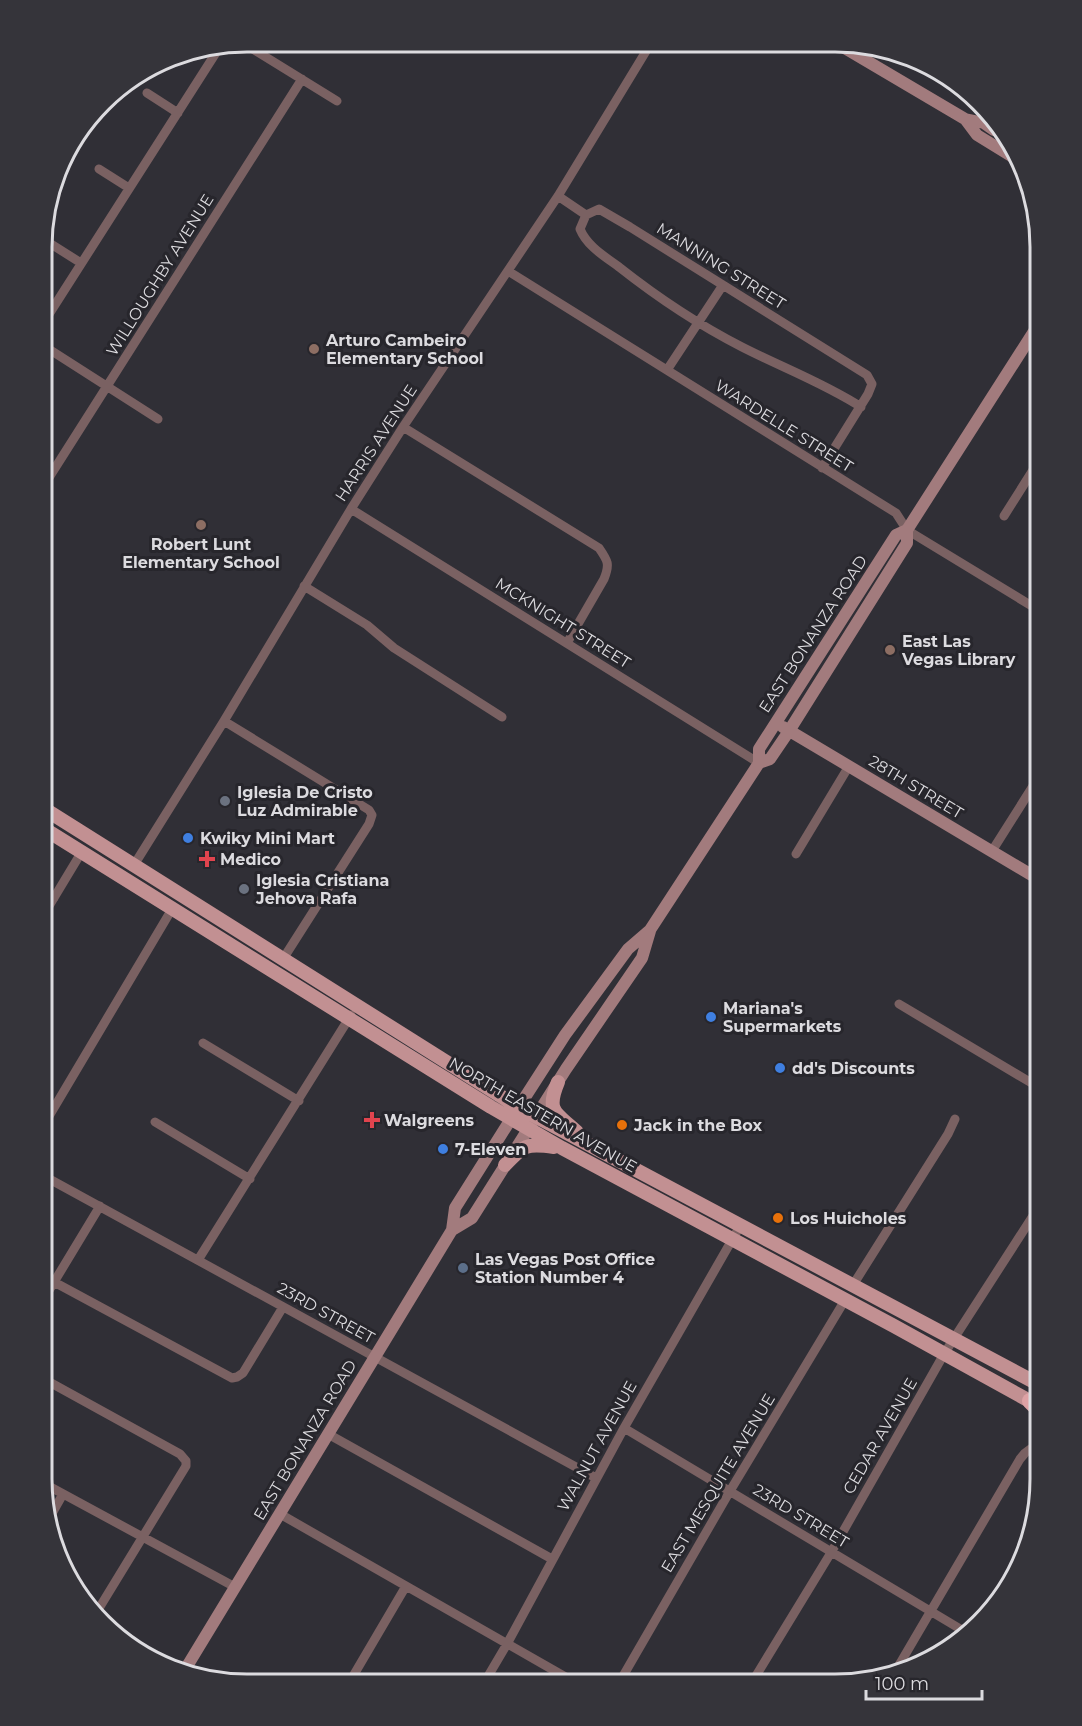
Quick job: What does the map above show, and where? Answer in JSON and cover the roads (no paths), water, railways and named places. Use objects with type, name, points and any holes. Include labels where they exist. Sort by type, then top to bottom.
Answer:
[{"type":"main road","points":[[854,54],[965,119],[984,123]]},
{"type":"main road","points":[[965,119],[977,135],[1004,151]]},
{"type":"main road","name":"EAST BONANZA ROAD","points":[[759,764],[759,748],[896,535],[907,530],[1030,344]]},
{"type":"main road","name":"EAST BONANZA ROAD","points":[[188,1664],[452,1230],[455,1208],[515,1113],[566,1035],[628,949],[650,930],[759,764],[770,759],[789,731],[907,543],[907,530]]},
{"type":"main road","name":"28TH STREET","points":[[776,723],[1029,874]]},
{"type":"main road","name":"NORTH EASTERN AVENUE","points":[[52,814],[357,1005],[515,1113]]},
{"type":"main road","name":"NORTH EASTERN AVENUE","points":[[52,834],[349,1018],[532,1123],[594,1148],[1029,1379]]},
{"type":"main road","points":[[59,839],[76,838],[120,866],[134,865]]},
{"type":"main road","points":[[172,909],[179,906],[242,934]]},
{"type":"main road","name":"EAST BONANZA ROAD","points":[[452,1230],[472,1218],[558,1082],[642,958],[650,930]]},
{"type":"main road","points":[[616,996],[614,984],[628,949]]},
{"type":"main road","points":[[558,1082],[552,1098],[555,1113],[594,1148]]},
{"type":"main road","name":"NORTH EASTERN AVENUE","points":[[532,1123],[562,1148],[1029,1402]]},
{"type":"main road","points":[[505,1165],[518,1151],[528,1145],[562,1148]]},
{"type":"main road","points":[[654,1197],[662,1194],[690,1208],[701,1205]]},
{"type":"street","name":"HARRIS AVENUE","points":[[134,865],[224,721],[351,509],[403,427],[558,196],[645,52]]},
{"type":"street","points":[[259,53],[336,101]]},
{"type":"street","points":[[52,308],[214,55]]},
{"type":"street","name":"WILLOUGHBY AVENUE","points":[[52,473],[302,79]]},
{"type":"street","points":[[147,93],[178,113]]},
{"type":"street","points":[[99,169],[129,188]]},
{"type":"street","name":"MANNING STREET","points":[[558,196],[586,215],[599,209],[867,375],[872,384],[861,407]]},
{"type":"street","points":[[586,215],[580,229],[584,239],[630,276],[698,322],[740,346],[806,379],[838,392],[861,407],[822,468]]},
{"type":"street","points":[[52,245],[81,263]]},
{"type":"street","name":"WARDELLE STREET","points":[[508,271],[896,513],[907,530],[1030,604]]},
{"type":"street","points":[[667,370],[723,285]]},
{"type":"street","points":[[52,351],[158,419]]},
{"type":"street","points":[[403,427],[599,548],[607,560],[608,569],[567,643]]},
{"type":"street","points":[[1004,516],[1030,475]]},
{"type":"street","name":"MCKNIGHT STREET","points":[[351,509],[759,764]]},
{"type":"street","points":[[304,586],[367,625],[394,648],[502,717]]},
{"type":"street","points":[[224,721],[330,785],[369,810],[372,815],[369,824],[283,959]]},
{"type":"street","points":[[796,854],[849,766]]},
{"type":"street","points":[[992,851],[1030,792]]},
{"type":"street","points":[[52,901],[81,853]]},
{"type":"street","points":[[52,1111],[172,909]]},
{"type":"street","points":[[899,1004],[1029,1082]]},
{"type":"street","points":[[198,1260],[357,1005]]},
{"type":"street","points":[[203,1043],[299,1101]]},
{"type":"street","points":[[853,1285],[948,1134],[955,1119]]},
{"type":"street","points":[[155,1122],[250,1179]]},
{"type":"street","name":"23RD STREET","points":[[52,1180],[596,1478]]},
{"type":"street","points":[[52,1285],[100,1206]]},
{"type":"street","name":"CEDAR AVENUE","points":[[757,1674],[832,1551],[944,1354],[1029,1222]]},
{"type":"street","name":"WALNUT AVENUE","points":[[489,1674],[596,1478],[740,1226]]},
{"type":"street","points":[[54,1282],[231,1378],[243,1374],[284,1306]]},
{"type":"street","name":"EAST MESQUITE AVENUE","points":[[624,1674],[730,1491],[845,1300]]},
{"type":"street","points":[[52,1384],[180,1454],[186,1461],[186,1466],[101,1606]]},
{"type":"street","name":"23RD STREET","points":[[624,1428],[959,1628]]},
{"type":"street","points":[[328,1434],[552,1559]]},
{"type":"street","points":[[901,1662],[1020,1459],[1029,1450]]},
{"type":"street","points":[[53,1488],[235,1587]]},
{"type":"street","points":[[55,1508],[63,1494]]},
{"type":"street","points":[[280,1514],[560,1674]]},
{"type":"street","points":[[354,1674],[406,1586]]},
{"type":"place","name":"Arturo Cambeiro Elementary School","points":[[314,349]]},
{"type":"place","name":"Robert Lunt Elementary School","points":[[201,525]]},
{"type":"place","name":"East Las Vegas Library","points":[[890,650]]},
{"type":"place","name":"Iglesia De Cristo Luz Admirable","points":[[225,801]]},
{"type":"place","name":"Kwiky Mini Mart","points":[[188,838]]},
{"type":"place","name":"Medico","points":[[207,859]]},
{"type":"place","name":"Iglesia Cristiana Jehova Rafa","points":[[244,889]]},
{"type":"place","name":"Mariana's Supermarkets","points":[[711,1017]]},
{"type":"place","name":"dd's Discounts","points":[[780,1068]]},
{"type":"place","name":"Walgreens","points":[[372,1120]]},
{"type":"place","name":"Jack in the Box","points":[[622,1125]]},
{"type":"place","name":"7-Eleven","points":[[443,1149]]},
{"type":"place","name":"Los Huicholes","points":[[778,1218]]},
{"type":"place","name":"Las Vegas Post Office Station Number 4","points":[[463,1268]]}]
